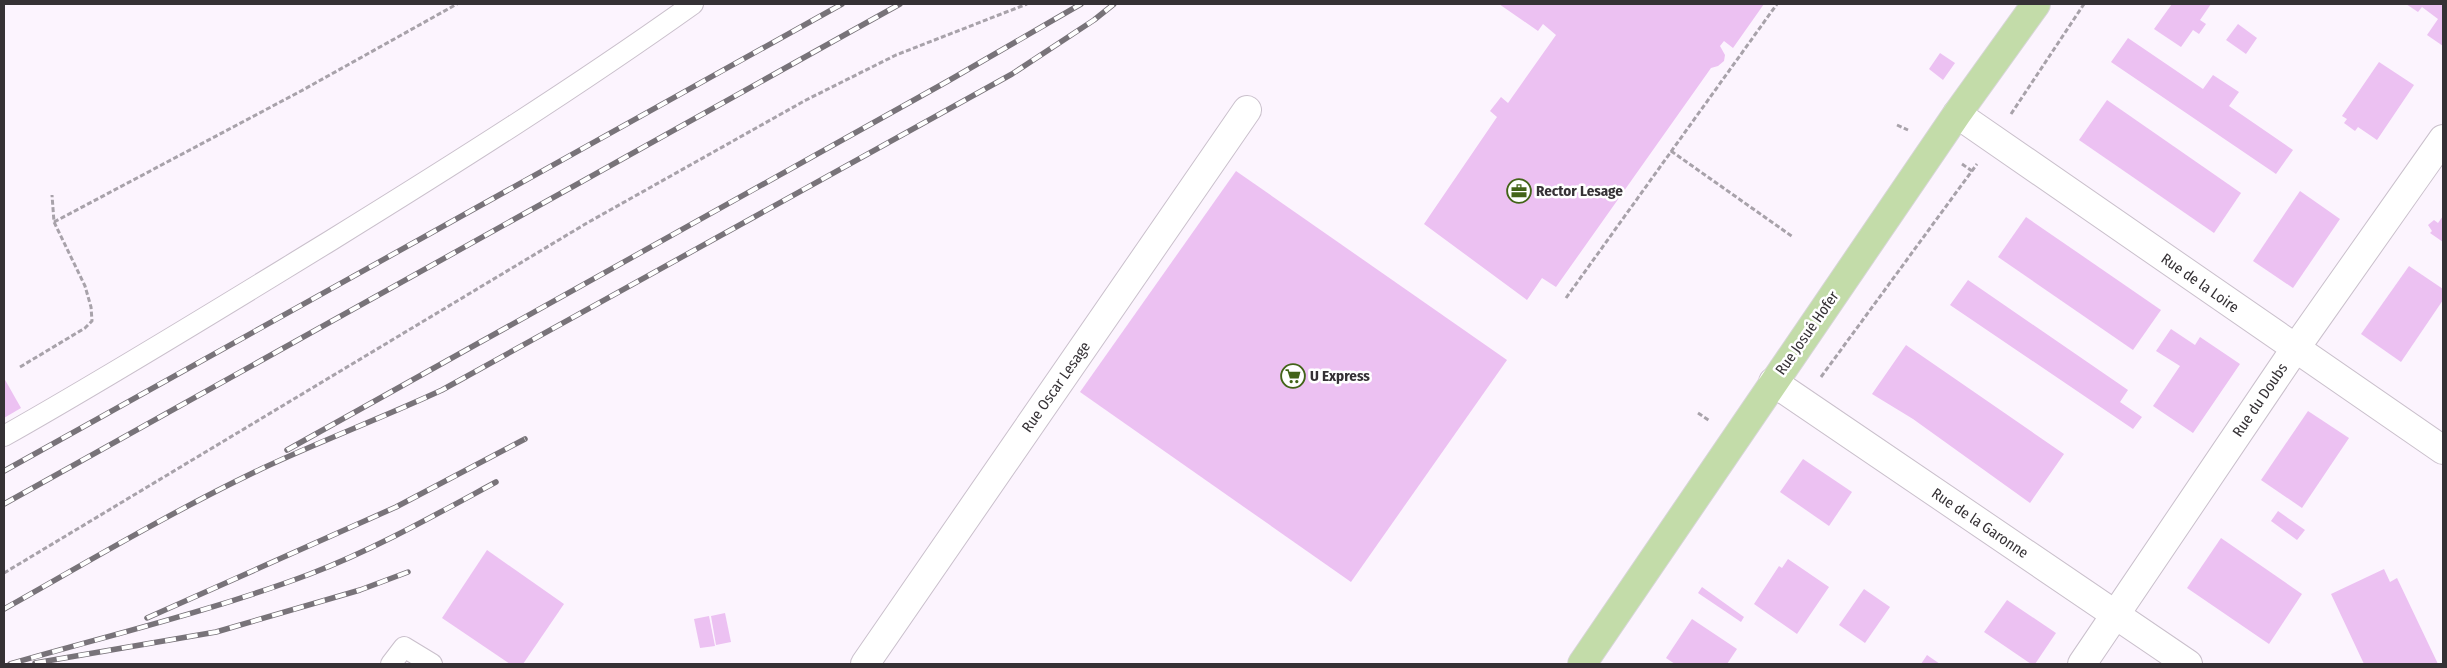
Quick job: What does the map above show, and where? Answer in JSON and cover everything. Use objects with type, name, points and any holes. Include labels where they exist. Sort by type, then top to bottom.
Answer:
[{"type":"main road","name":"Rue Josué Hofer","points":[[1582,664],[1957,114],[2036,4]]},
{"type":"street","name":"Rue Oscar Lesage","points":[[864,664],[1247,110]]},
{"type":"street","name":"Rue de la Loire","points":[[1957,114],[2443,450]]},
{"type":"street","name":"Rue du Doubs","points":[[2082,664],[2295,349],[2443,139]]},
{"type":"street","name":"Rue de la Garonne","points":[[1773,382],[2188,664]]},
{"type":"lane","points":[[4,436],[180,334],[410,191],[625,52],[693,4]]},
{"type":"lane","points":[[391,664],[404,647],[432,664]]},
{"type":"path","points":[[54,222],[301,91],[457,4]]},
{"type":"path","points":[[4,573],[587,223],[806,100],[896,55],[1027,4]]},
{"type":"path","points":[[1566,298],[1776,4]]},
{"type":"path","points":[[1802,402],[1995,139],[2084,4]]},
{"type":"path","points":[[1671,151],[1793,237]]},
{"type":"path","points":[[20,367],[70,338],[92,321],[93,315],[85,286],[54,222],[52,195]]},
{"type":"building","points":[[1499,4],[1764,4],[1733,48],[1724,41],[1720,46],[1725,55],[1724,61],[1718,66],[1711,68],[1556,287],[1542,278],[1527,300],[1424,224],[1497,117],[1490,111],[1501,97],[1508,103],[1556,35],[1543,24],[1538,31]]},
{"type":"building","points":[[2172,4],[2211,4],[2200,20],[2206,24],[2199,34],[2193,30],[2181,47],[2154,29]]},
{"type":"building","points":[[2406,4],[2443,4],[2443,46],[2427,35],[2438,19],[2422,7],[2418,12]]},
{"type":"building","points":[[2238,24],[2257,38],[2246,54],[2226,40]]},
{"type":"building","points":[[2128,38],[2203,89],[2213,75],[2239,92],[2229,106],[2293,150],[2276,174],[2111,62]]},
{"type":"building","points":[[1940,53],[1955,63],[1943,80],[1929,69]]},
{"type":"building","points":[[2379,62],[2414,85],[2377,140],[2358,127],[2355,131],[2344,123],[2347,119],[2342,116]]},
{"type":"building","points":[[2107,100],[2241,193],[2214,233],[2079,140]]},
{"type":"building","name":"U Express","points":[[1236,171],[1507,360],[1351,582],[1080,392]]},
{"type":"building","points":[[2300,191],[2340,219],[2293,288],[2253,261]]},
{"type":"building","points":[[2443,216],[2443,242],[2430,233],[2432,231],[2428,225],[2434,220],[2438,223]]},
{"type":"building","points":[[2026,217],[2161,310],[2133,350],[1998,257]]},
{"type":"building","points":[[2409,266],[2443,289],[2443,300],[2401,362],[2361,334]]},
{"type":"building","points":[[1968,280],[2128,390],[2120,402],[2142,417],[2133,429],[1950,305]]},
{"type":"building","points":[[2171,329],[2195,345],[2200,337],[2240,364],[2193,433],[2153,406],[2180,366],[2156,351]]},
{"type":"building","points":[[1906,345],[2064,454],[2030,503],[1913,419],[1872,394]]},
{"type":"building","points":[[4,378],[21,408],[4,418]]},
{"type":"building","points":[[2308,411],[2349,438],[2302,508],[2261,480]]},
{"type":"building","points":[[1803,459],[1852,492],[1829,526],[1780,492]]},
{"type":"building","points":[[2278,511],[2305,530],[2297,540],[2271,521]]},
{"type":"building","points":[[2221,538],[2302,594],[2269,644],[2187,588]]},
{"type":"building","points":[[487,550],[564,604],[523,664],[510,664],[442,618]]},
{"type":"building","points":[[1788,559],[1829,587],[1797,634],[1754,604],[1779,566],[1782,568]]},
{"type":"building","points":[[2384,569],[2390,582],[2397,578],[2438,664],[2364,664],[2331,594]]},
{"type":"building","points":[[1702,587],[1744,617],[1741,622],[1698,593]]},
{"type":"building","points":[[1864,589],[1890,607],[1865,643],[1839,625]]},
{"type":"building","points":[[2007,600],[2056,633],[2035,664],[2031,664],[1984,632]]},
{"type":"building","points":[[725,613],[731,642],[716,645],[711,616]]},
{"type":"building","points":[[709,616],[715,646],[700,648],[694,619]]},
{"type":"building","points":[[1692,619],[1737,649],[1727,664],[1675,664],[1666,658]]},
{"type":"building","points":[[1927,655],[1940,664],[1921,664]]},
{"type":"railway","points":[[4,471],[842,4]]},
{"type":"railway","points":[[4,504],[900,4]]},
{"type":"railway","points":[[287,450],[948,81],[1081,4]]},
{"type":"railway","points":[[4,609],[228,485],[442,390],[1012,74],[1094,20],[1114,4]]},
{"type":"railway","points":[[147,618],[396,507],[525,439]]},
{"type":"railway","points":[[10,664],[236,600],[310,574],[381,543],[496,482]]},
{"type":"railway","points":[[35,663],[216,632],[360,590],[408,572]]},
{"type":"place","name":"Rector Lesage","points":[[1519,191]]},
{"type":"place","name":"U Express","points":[[1293,376]]}]
